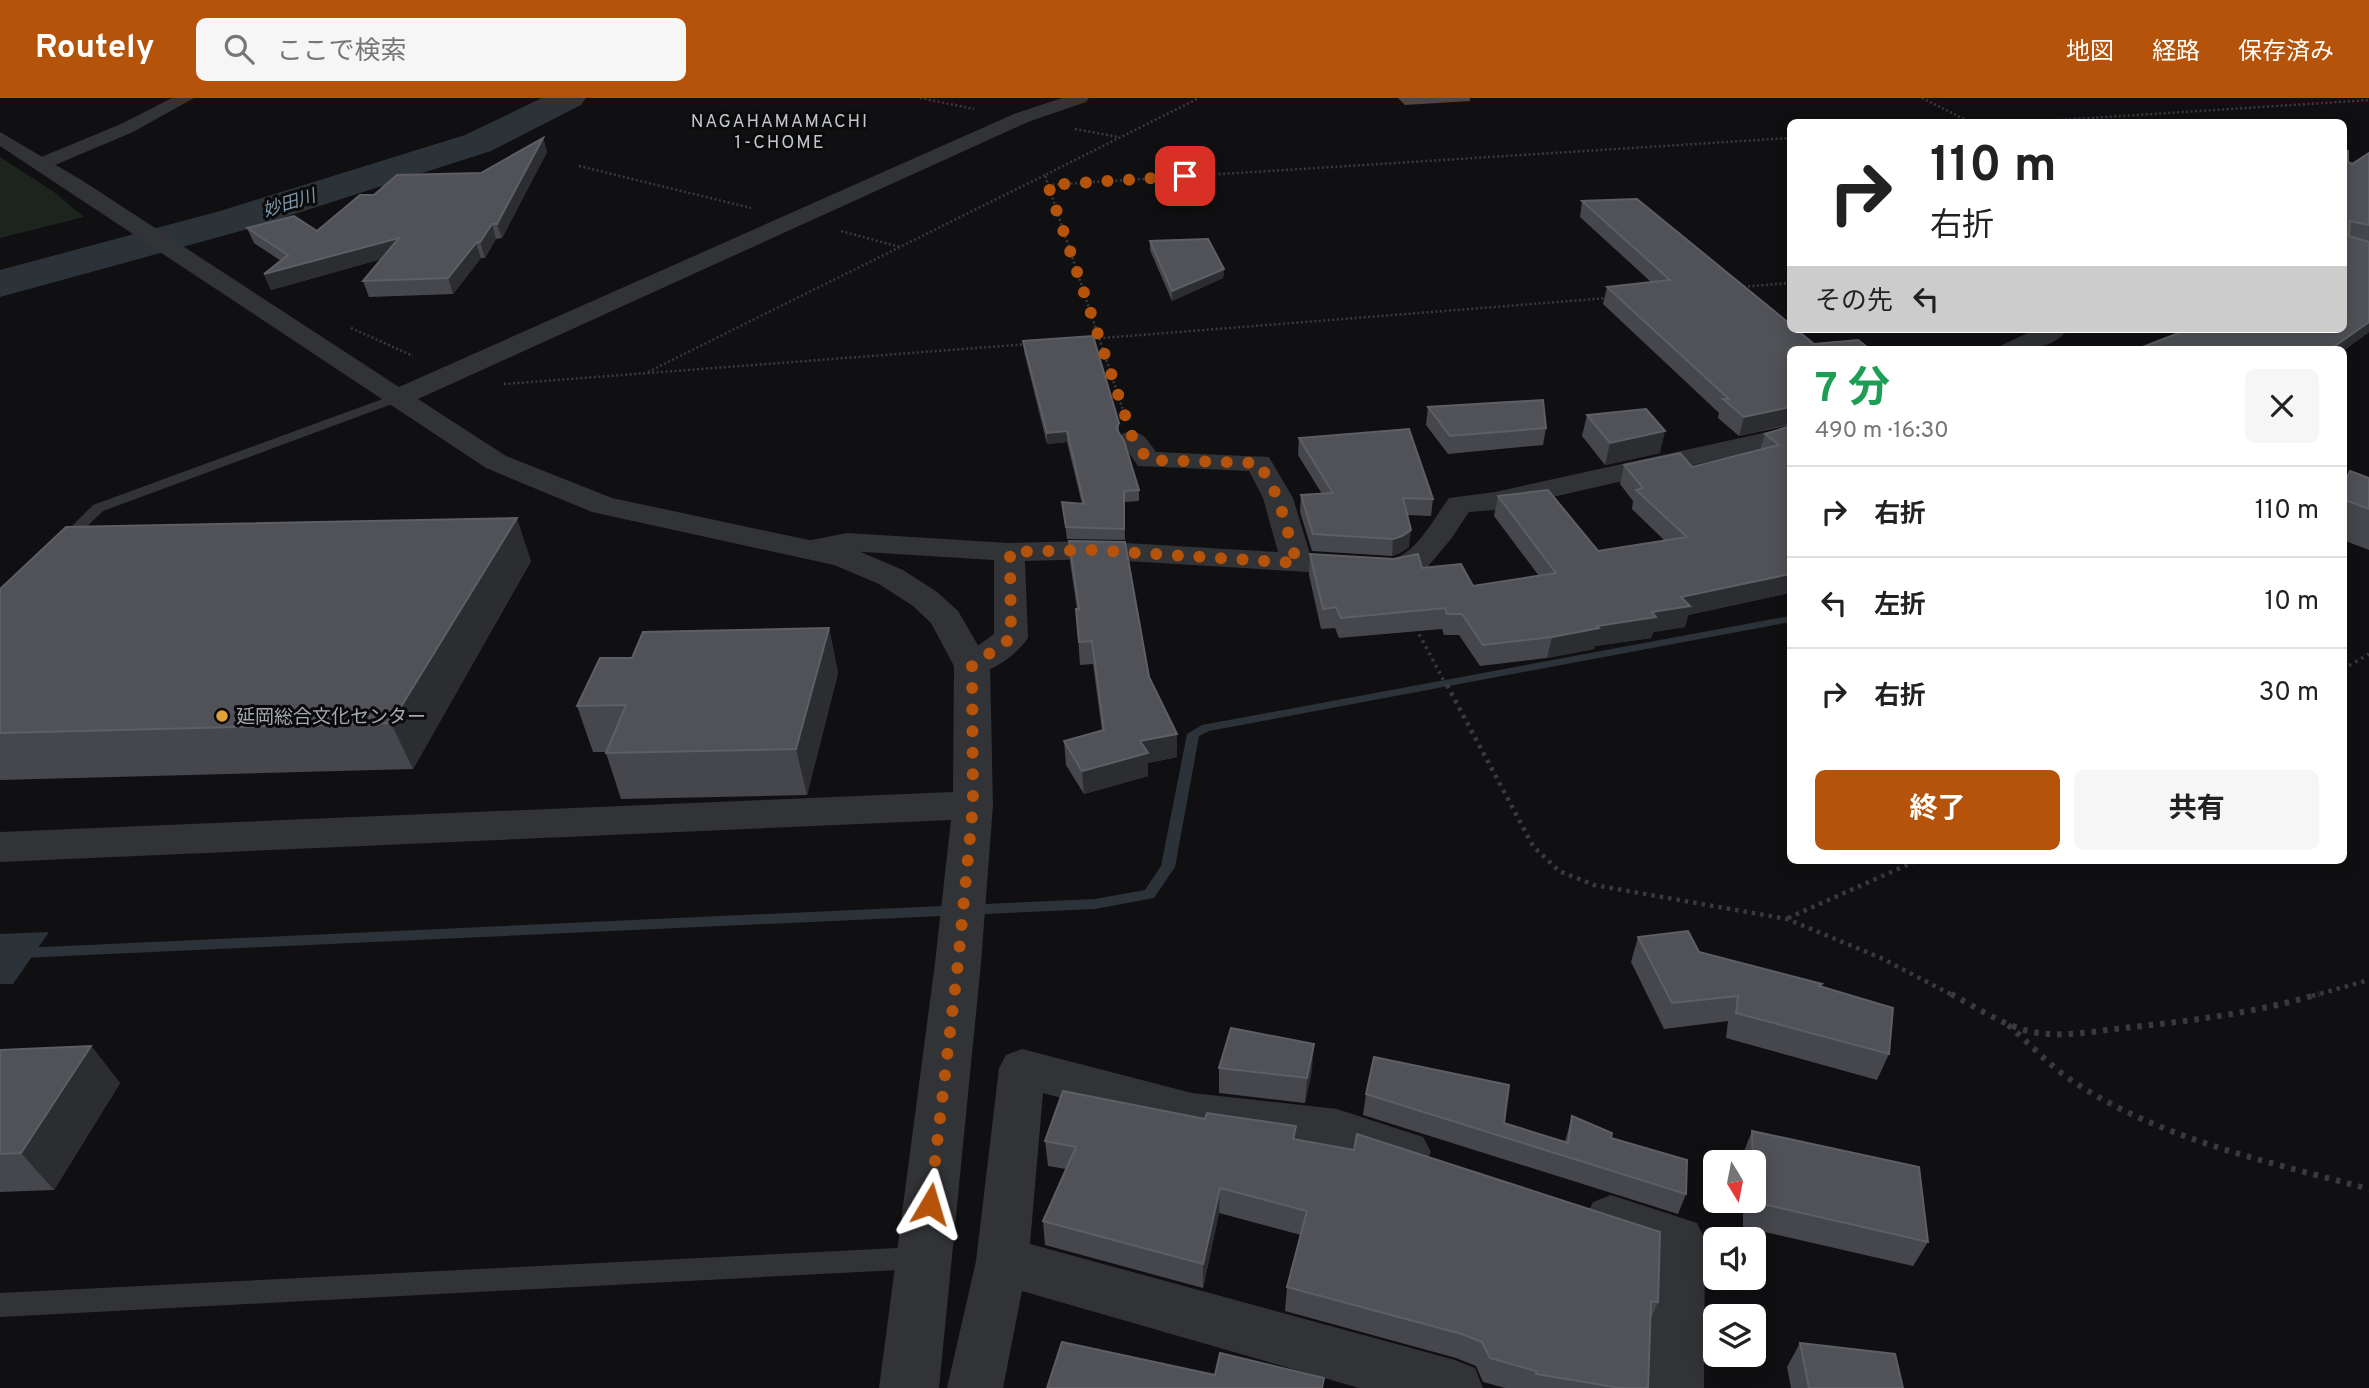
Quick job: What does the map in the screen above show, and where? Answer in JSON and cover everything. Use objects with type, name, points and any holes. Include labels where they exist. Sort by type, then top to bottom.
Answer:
[{"type":"street","points":[[41,164],[127,128],[185,98]]},
{"type":"street","points":[[399,397],[1021,118],[1080,98]]},
{"type":"street","points":[[0,138],[144,229],[173,251],[496,461],[603,505],[844,557],[891,577],[925,599],[946,618],[972,666],[973,805],[958,963],[909,1388]]},
{"type":"street","points":[[2020,346],[2047,333]]},
{"type":"street","points":[[1133,439],[1148,460],[1259,463],[1278,498],[1297,563]]},
{"type":"street","points":[[812,549],[847,542],[1010,552],[1093,550],[1392,568],[1414,563],[1440,533],[1459,504],[1495,501],[1785,441]]},
{"type":"street","points":[[972,666],[1011,638],[1010,552]]},
{"type":"street","points":[[0,847],[973,805]]},
{"type":"street","points":[[975,1388],[1002,1261],[1023,1068],[1192,1113],[1293,1127],[1337,1130],[1442,1164]]},
{"type":"street","points":[[1574,1206],[1679,1240],[1676,1388]]},
{"type":"street","points":[[1002,1261],[1455,1388]]},
{"type":"lane","points":[[49,556],[98,508],[399,397]]},
{"type":"lane","points":[[0,1305],[924,1258]]},
{"type":"path","points":[[645,374],[1199,98]]},
{"type":"path","points":[[1922,98],[1964,119]]},
{"type":"path","points":[[2075,119],[2369,100]]},
{"type":"path","points":[[1048,185],[1787,138]]},
{"type":"path","points":[[579,166],[901,247]]},
{"type":"path","points":[[1045,175],[1133,439]]},
{"type":"path","points":[[1735,288],[1787,283]]},
{"type":"path","points":[[1085,340],[1611,298]]},
{"type":"path","points":[[504,384],[1030,344]]},
{"type":"path","points":[[1392,568],[1418,632],[1532,846],[1559,871],[1594,885],[1787,919],[1881,958],[2006,1023],[2037,1033],[2066,1034],[2201,1020],[2285,1004],[2369,981]]},
{"type":"path","points":[[2347,667],[2369,654]]},
{"type":"path","points":[[1787,919],[1909,864]]},
{"type":"path","points":[[2006,1023],[2064,1075],[2111,1102],[2218,1146],[2369,1189]]},
{"type":"shaded area","points":[[0,157],[54,192],[84,217],[0,238]]},
{"type":"shaded area","points":[[49,932],[13,984],[0,984],[0,934]]},
{"type":"building","points":[[543,138],[497,224],[492,224],[448,278],[363,281],[399,238],[264,274],[288,255],[247,228],[294,216],[317,231],[360,195],[374,195],[397,175],[481,173]]},
{"type":"building","points":[[2347,151],[2348,162],[2352,164],[2369,153],[2369,225],[2350,221],[2349,236],[2369,242],[2369,322],[2335,346],[2145,346],[2179,333],[2347,333]]},
{"type":"building","points":[[1637,199],[1787,322],[1787,333],[1801,333],[1814,344],[1858,340],[1866,346],[1787,346],[1787,408],[1744,417],[1723,399],[1729,399],[1607,287],[1670,280],[1582,201]]},
{"type":"building","points":[[1208,239],[1224,269],[1172,291],[1150,241]]},
{"type":"building","points":[[1093,336],[1119,423],[1116,428],[1124,441],[1139,490],[1124,491],[1124,529],[1066,527],[1062,502],[1084,504],[1067,431],[1047,433],[1023,341]]},
{"type":"building","points":[[1543,400],[1546,428],[1450,436],[1428,407]]},
{"type":"building","points":[[1646,409],[1665,431],[1610,443],[1587,415]]},
{"type":"building","points":[[1787,427],[1787,575],[1681,597],[1690,606],[1652,612],[1656,617],[1597,626],[1599,628],[1552,637],[1483,645],[1462,614],[1447,614],[1445,608],[1341,618],[1336,607],[1323,609],[1310,554],[1394,559],[1418,554],[1422,568],[1461,564],[1473,586],[1556,573],[1498,496],[1548,490],[1598,551],[1687,537],[1636,490],[1643,488],[1624,465],[1680,453],[1692,467],[1779,445],[1765,434]]},
{"type":"building","points":[[1409,429],[1433,499],[1403,498],[1411,530],[1393,539],[1313,534],[1301,495],[1333,493],[1299,438]]},
{"type":"building","points":[[2350,471],[2369,478],[2369,509],[2347,501],[2347,478]]},
{"type":"building","name":"延岡総合文化センター","points":[[517,518],[391,723],[0,733],[0,589],[66,527]]},
{"type":"building","points":[[1069,541],[1125,542],[1149,677],[1177,734],[1140,741],[1148,753],[1082,771],[1064,741],[1104,730],[1092,641],[1079,642],[1076,609],[1079,609]]},
{"type":"building","points":[[829,628],[796,749],[606,753],[626,705],[577,706],[600,658],[632,658],[643,632]]},
{"type":"building","points":[[1688,931],[1699,952],[1822,984],[1819,986],[1893,1008],[1889,1054],[1736,1013],[1738,996],[1672,1003],[1638,937]]},
{"type":"building","points":[[1231,1028],[1314,1044],[1307,1078],[1219,1068]]},
{"type":"building","points":[[91,1046],[21,1153],[0,1154],[0,1050]]},
{"type":"building","points":[[1374,1057],[1509,1085],[1504,1123],[1568,1143],[1572,1116],[1612,1133],[1611,1138],[1687,1160],[1686,1194],[1366,1094]]},
{"type":"building","points":[[1063,1091],[1205,1119],[1207,1113],[1296,1126],[1293,1139],[1354,1150],[1357,1134],[1660,1232],[1658,1302],[1651,1301],[1648,1388],[1620,1388],[1536,1374],[1536,1371],[1490,1358],[1482,1342],[1462,1334],[1287,1287],[1307,1211],[1220,1188],[1203,1264],[1043,1221],[1076,1147],[1045,1141]]},
{"type":"building","points":[[1752,1131],[1919,1167],[1928,1242],[1766,1205],[1766,1150],[1753,1150]]},
{"type":"building","points":[[1062,1342],[1215,1375],[1220,1353],[1324,1378],[1322,1388],[1047,1388]]},
{"type":"building","points":[[1800,1343],[1895,1354],[1903,1388],[1809,1388]]},
{"type":"waterway","name":"妙田川","points":[[0,284],[234,220],[478,143],[569,98]]},
{"type":"waterway","points":[[0,954],[1095,904],[1149,894],[1168,867],[1193,734],[1206,728],[1787,620]]},
{"type":"place","name":"延岡総合文化センター","points":[[222,716]]},
{"type":"district","name":"NAGAHAMAMACHI 1-CHOME","points":[[780,131]]},
{"type":"route","points":[[930,1204],[973,805],[972,666],[1011,638],[1010,552],[1093,550],[1297,563],[1278,498],[1259,463],[1148,460],[1133,439],[1048,185],[1185,176]]}]
